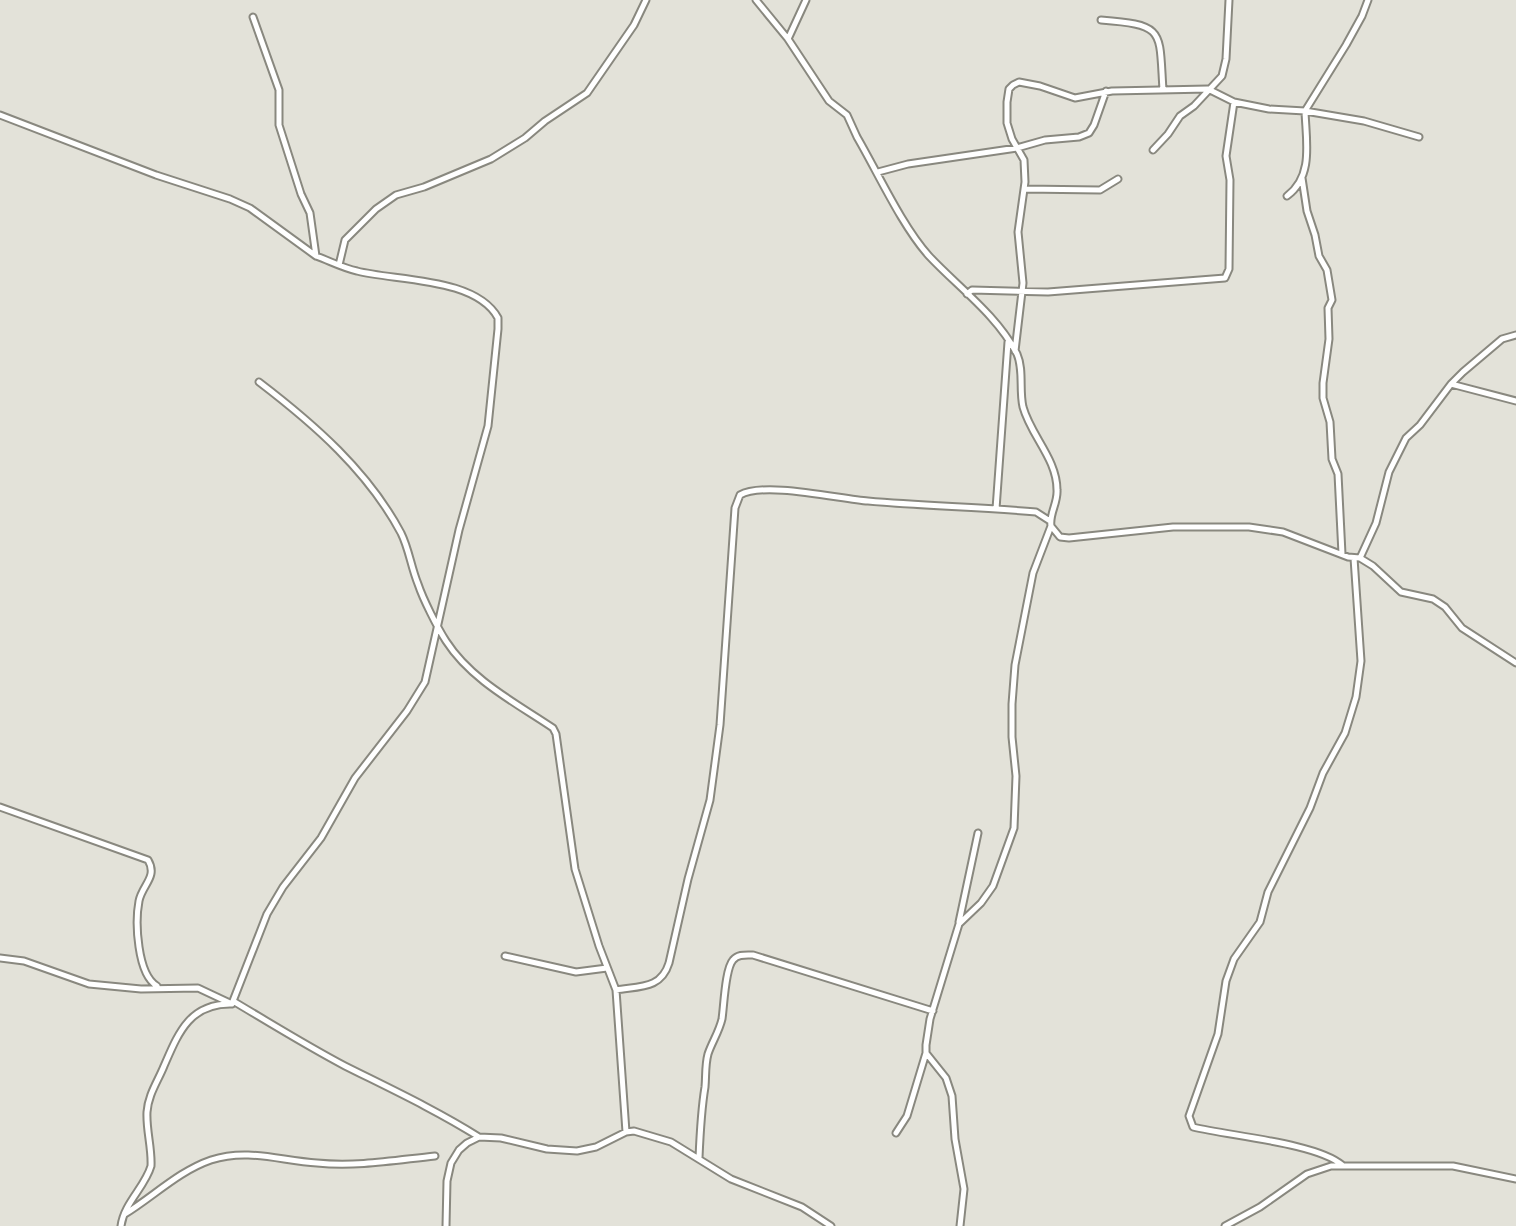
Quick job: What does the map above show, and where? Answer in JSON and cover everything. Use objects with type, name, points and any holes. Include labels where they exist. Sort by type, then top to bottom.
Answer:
[{"type":"street","points":[[339,265],[345,240],[376,209],[396,195],[424,187],[491,159],[587,93],[634,25],[646,0]]},
{"type":"street","points":[[756,0],[788,38],[828,100],[847,115],[915,238],[1004,333],[1015,351],[1020,367],[1024,407],[1055,476],[1056,501],[1033,573],[1015,665],[1012,704],[1016,776],[1014,828],[993,886],[959,924]]},
{"type":"street","points":[[788,38],[806,0]]},
{"type":"street","points":[[1153,150],[1180,116],[1194,106],[1222,76],[1225,68],[1229,0]]},
{"type":"street","points":[[1287,196],[1298,188],[1306,166],[1305,111],[1346,45],[1368,0]]},
{"type":"street","points":[[253,17],[279,90],[279,125],[301,194],[310,213],[316,256]]},
{"type":"street","points":[[1101,20],[1135,23],[1151,29],[1162,48],[1163,90]]},
{"type":"street","points":[[1015,351],[1022,270],[1018,242],[1024,189],[1024,160],[1007,123],[1009,89],[1013,85],[1019,82],[1040,86],[1076,98],[1106,91],[1208,89],[1234,102],[1364,121],[1419,137]]},
{"type":"street","points":[[878,172],[908,164],[1017,148],[1089,133],[1106,91]]},
{"type":"street","points":[[967,294],[978,290],[1048,292],[1225,278],[1228,275],[1230,180],[1226,156],[1234,102]]},
{"type":"street","points":[[0,116],[156,175],[230,199],[250,208],[316,256],[359,272],[442,284],[486,304],[498,318],[488,426],[459,530],[425,682],[407,711],[355,778],[321,838],[283,887],[267,914],[232,1002]]},
{"type":"street","points":[[1302,178],[1307,212],[1319,256],[1327,270],[1332,300],[1328,316],[1329,339],[1323,398],[1330,422],[1332,459],[1338,474],[1342,554]]},
{"type":"street","points":[[1024,189],[1100,190],[1118,179]]},
{"type":"street","points":[[1342,1165],[1330,1156],[1194,1127],[1189,1116],[1218,1034],[1229,971],[1234,959],[1261,922],[1268,892],[1310,808],[1322,774],[1345,733],[1356,697],[1362,661],[1357,558],[1376,523],[1389,472],[1406,438],[1420,425],[1451,384],[1494,345],[1506,337],[1516,335]]},
{"type":"street","points":[[996,509],[1008,342]]},
{"type":"street","points":[[259,382],[306,418],[353,466],[375,494],[401,535],[418,585],[446,640],[457,655],[486,683],[553,728],[556,734],[575,869],[616,990],[626,1132]]},
{"type":"street","points":[[1451,384],[1516,401]]},
{"type":"street","points":[[616,990],[656,983],[666,975],[710,800],[720,725],[735,509],[740,495],[755,491],[797,491],[867,501],[1036,512],[1060,537],[1069,538],[1173,527],[1249,527],[1283,532],[1373,566],[1401,592],[1433,599],[1445,607],[1462,628],[1516,663]]},
{"type":"street","points":[[0,807],[148,860],[152,870],[151,877],[141,892],[138,930],[142,964],[149,979],[160,987]]},
{"type":"street","points":[[896,1133],[907,1116],[926,1053],[933,1011],[959,924],[978,833]]},
{"type":"street","points":[[699,1158],[705,1069],[722,1017],[730,964],[734,958],[741,954],[753,955],[933,1011]]},
{"type":"street","points":[[505,956],[576,972],[607,968]]},
{"type":"street","points":[[0,958],[24,961],[89,984],[141,989],[198,988],[232,1002],[345,1066],[413,1098],[479,1137],[501,1138],[547,1149],[577,1152],[596,1147],[626,1132],[642,1132],[699,1158],[730,1179],[802,1207],[827,1225]]},
{"type":"street","points":[[121,1226],[125,1213],[148,1176],[151,1166],[148,1102],[170,1050],[181,1030],[201,1010],[232,1002]]},
{"type":"street","points":[[926,1053],[946,1078],[952,1096],[955,1139],[964,1189],[960,1226]]},
{"type":"street","points":[[446,1226],[447,1181],[451,1163],[458,1150],[479,1137]]},
{"type":"street","points":[[125,1213],[182,1173],[228,1156],[251,1153],[335,1164],[435,1156]]},
{"type":"street","points":[[1225,1226],[1307,1174],[1342,1165],[1453,1167],[1516,1179]]}]
